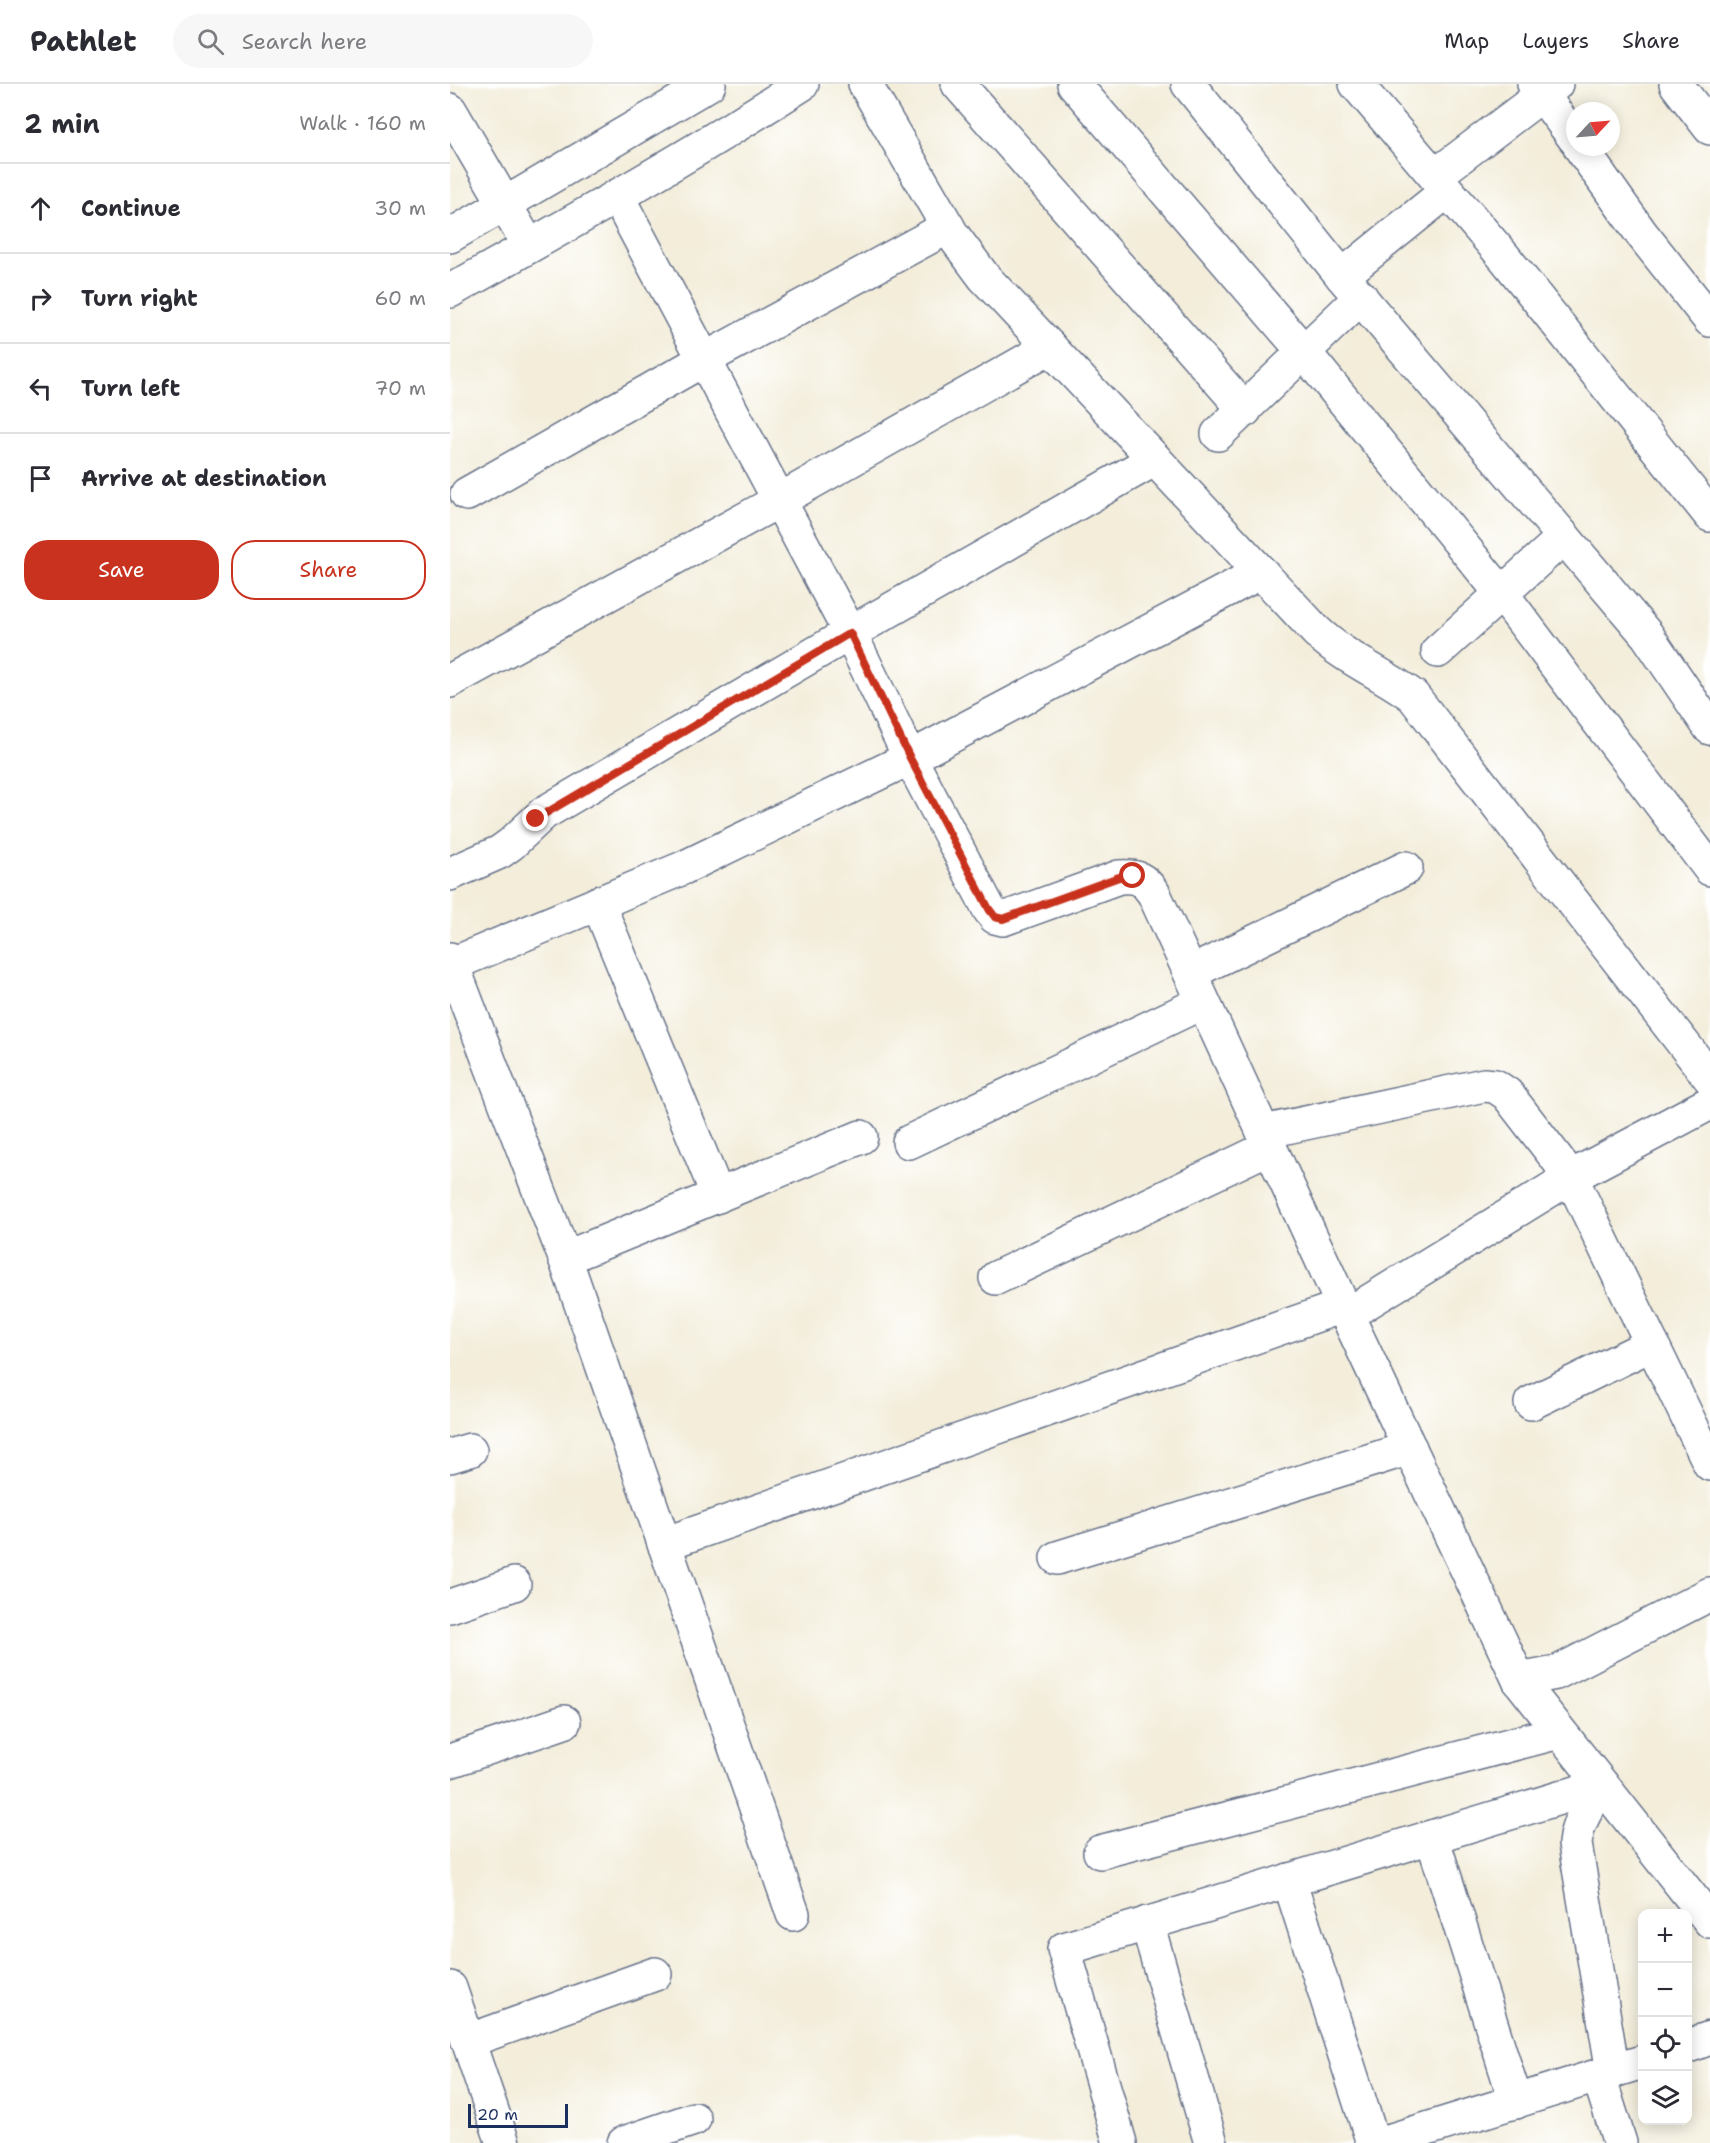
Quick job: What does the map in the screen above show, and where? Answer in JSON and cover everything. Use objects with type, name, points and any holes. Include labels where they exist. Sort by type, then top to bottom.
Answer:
[{"type":"street","points":[[450,236],[709,84]]},
{"type":"street","points":[[450,291],[737,126],[802,84]]},
{"type":"street","points":[[865,84],[948,227],[984,278],[1331,645],[1413,696],[1710,1078]]},
{"type":"street","points":[[958,84],[1245,410]]},
{"type":"street","points":[[1074,84],[1304,352],[1502,594],[1710,869]]},
{"type":"street","points":[[1188,84],[1352,286],[1647,635],[1710,728]]},
{"type":"street","points":[[1356,84],[1505,258],[1710,515]]},
{"type":"street","points":[[1676,84],[1710,128]]},
{"type":"street","points":[[1218,435],[1304,352],[1352,286],[1441,183],[1544,87],[1566,124]]},
{"type":"street","points":[[450,110],[529,246]]},
{"type":"street","points":[[1586,156],[1641,233],[1710,320]]},
{"type":"street","points":[[617,196],[850,633],[910,758],[995,917],[1003,919],[1119,877],[1133,876],[1145,882],[1154,894],[1345,1310],[1519,1680],[1710,1921]]},
{"type":"street","points":[[467,494],[705,359],[948,227]]},
{"type":"street","points":[[450,681],[780,500],[1050,347]]},
{"type":"street","points":[[450,874],[500,852],[544,813],[850,633],[1155,459]]},
{"type":"street","points":[[1438,651],[1564,537]]},
{"type":"street","points":[[793,1914],[565,1258],[451,963],[683,868],[910,758],[1261,572]]},
{"type":"street","points":[[909,1142],[1197,987],[1406,868]]},
{"type":"street","points":[[598,903],[717,1196]]},
{"type":"street","points":[[996,1278],[1266,1139],[1484,1085],[1495,1086],[1507,1094],[1571,1177],[1710,1464]]},
{"type":"street","points":[[664,1544],[1345,1310],[1571,1177],[1710,1103]]},
{"type":"street","points":[[565,1258],[861,1137]]},
{"type":"street","points":[[1531,1403],[1652,1344]]},
{"type":"street","points":[[1057,1558],[1410,1448]]},
{"type":"street","points":[[450,1606],[514,1584]]},
{"type":"street","points":[[1519,1680],[1556,1673],[1710,1594]]},
{"type":"street","points":[[450,1761],[564,1722]]},
{"type":"street","points":[[1100,1852],[1559,1732]]},
{"type":"street","points":[[1120,2143],[1064,1949],[1602,1785]]},
{"type":"street","points":[[1602,1785],[1582,1816],[1576,1830],[1575,1844],[1618,2070],[1620,2143]]},
{"type":"street","points":[[1432,1837],[1516,2102]]},
{"type":"street","points":[[1289,1880],[1373,2143]]},
{"type":"street","points":[[1148,1923],[1211,2143]]},
{"type":"street","points":[[468,2041],[655,1974]]},
{"type":"street","points":[[453,2004],[503,2143]]},
{"type":"street","points":[[1692,2045],[1710,2038]]},
{"type":"street","points":[[1382,2143],[1459,2132],[1516,2102],[1618,2070]]},
{"type":"street","points":[[624,2143],[694,2119]]},
{"type":"route","points":[[536,819],[850,633],[910,758],[995,917],[1003,919],[1119,877],[1133,876]]}]
